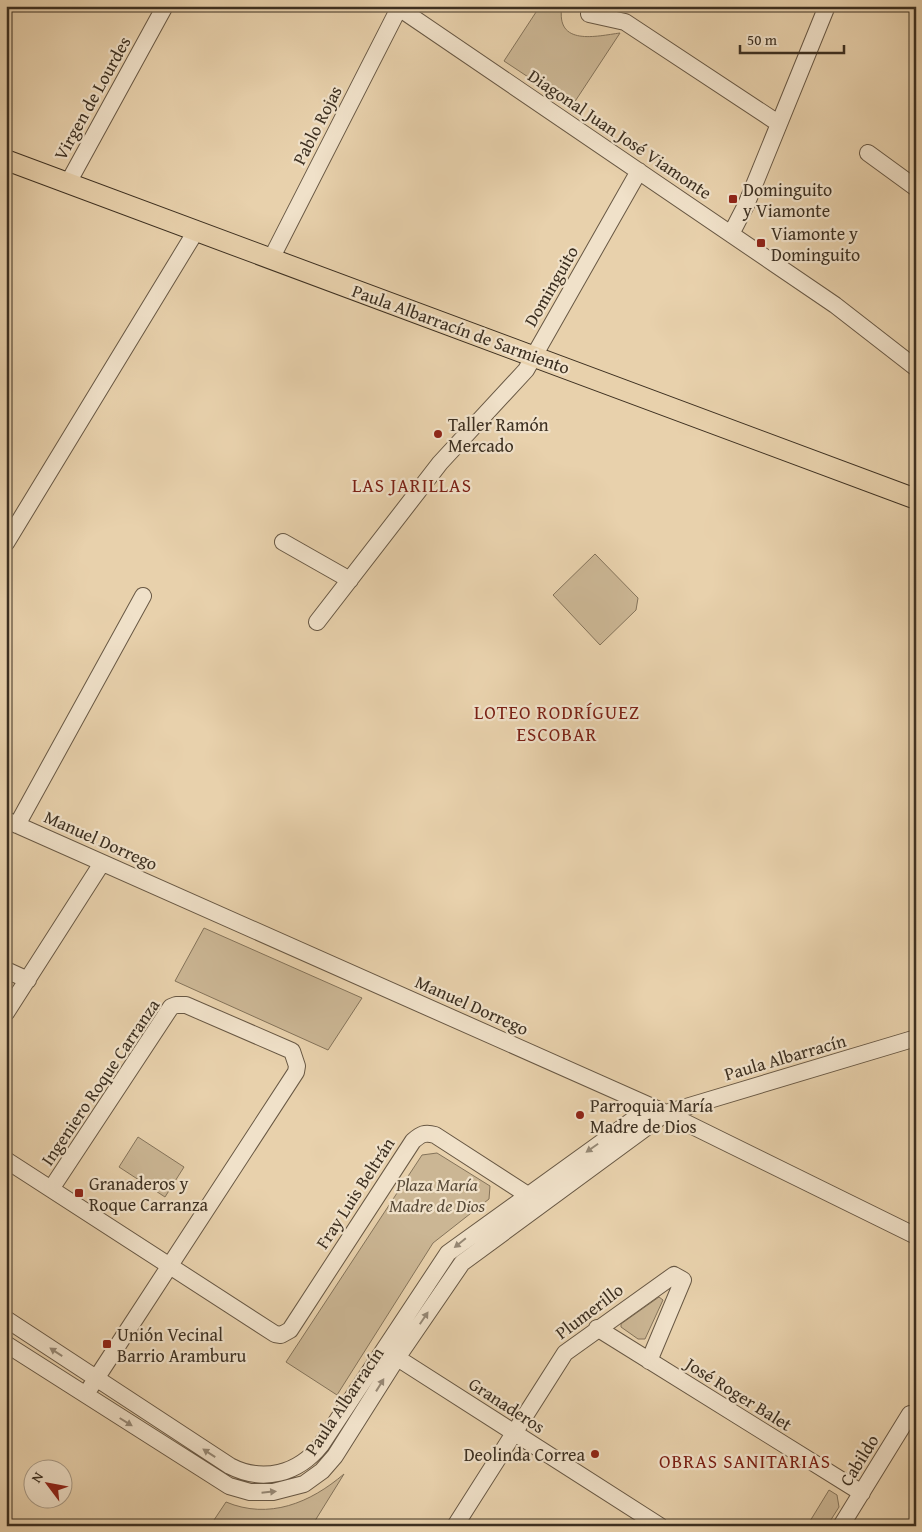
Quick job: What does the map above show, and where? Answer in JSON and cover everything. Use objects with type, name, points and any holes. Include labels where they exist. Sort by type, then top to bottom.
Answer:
[{"type":"main road","name":"Paula Albarracín de Sarmiento","points":[[6,160],[916,499]]},
{"type":"street","name":"Virgen de Lourdes","points":[[68,183],[165,6]]},
{"type":"street","points":[[731,234],[746,205],[827,6]]},
{"type":"street","name":"Diagonal Juan José Viamonte","points":[[397,7],[835,305],[916,368]]},
{"type":"street","name":"Pablo Rojas","points":[[271,259],[397,7]]},
{"type":"street","points":[[589,14],[626,22],[778,123]]},
{"type":"street","points":[[868,153],[916,188]]},
{"type":"street","name":"Dominguito","points":[[317,622],[440,463],[526,370],[639,171]]},
{"type":"street","points":[[6,542],[196,231]]},
{"type":"street","points":[[283,542],[350,580]]},
{"type":"street","points":[[11,822],[143,596]]},
{"type":"street","name":"Manuel Dorrego","points":[[11,822],[666,1113],[916,1236]]},
{"type":"street","points":[[6,1013],[102,863]]},
{"type":"street","points":[[6,970],[28,980]]},
{"type":"street","name":"Ingeniero Roque Carranza","points":[[51,1189],[168,1011],[176,1004],[186,1005],[292,1051],[297,1066],[296,1072],[170,1266]]},
{"type":"street","name":"Paula Albarracín","points":[[6,1344],[229,1486],[250,1492],[273,1492],[304,1484],[328,1465],[448,1253],[527,1194],[634,1119],[666,1113],[916,1038]]},
{"type":"street","name":"Paula Albarracín","points":[[6,1319],[230,1466],[255,1474],[278,1474],[297,1467],[314,1454],[462,1263],[666,1113]]},
{"type":"street","name":"Fray Luis Beltrán","points":[[170,1266],[275,1334],[281,1335],[290,1330],[413,1141],[420,1135],[427,1133],[435,1135],[542,1204]]},
{"type":"street","points":[[6,1160],[170,1266],[85,1396]]},
{"type":"street","name":"Plumerillo","points":[[455,1526],[559,1360],[572,1346],[674,1275],[683,1280],[649,1361]]},
{"type":"street","name":"José Roger Balet","points":[[597,1328],[862,1493]]},
{"type":"street","name":"Granaderos","points":[[390,1354],[652,1524]]},
{"type":"street","name":"Cabildo","points":[[842,1526],[910,1414]]},
{"type":"green space","points":[[540,6],[562,6],[562,19],[565,28],[571,33],[590,37],[620,33],[572,106],[504,61]]},
{"type":"green space","points":[[595,554],[638,598],[636,610],[600,645],[553,595]]},
{"type":"green space","points":[[204,928],[362,998],[328,1050],[175,981]]},
{"type":"green space","points":[[138,1137],[184,1167],[165,1197],[119,1167]]},
{"type":"green space","name":"Plaza María Madre de Dios","points":[[437,1153],[490,1186],[489,1199],[433,1243],[337,1395],[286,1362],[422,1155]]},
{"type":"green space","points":[[659,1297],[663,1300],[645,1339],[638,1339],[621,1327],[621,1324]]},
{"type":"green space","points":[[344,1474],[313,1524],[315,1526],[210,1526],[226,1502],[258,1509],[288,1506],[317,1493]]},
{"type":"green space","points":[[829,1490],[837,1495],[839,1507],[827,1526],[807,1526]]},
{"type":"place","name":"Dominguito y Viamonte","points":[[733,199]]},
{"type":"place","name":"Viamonte y Dominguito","points":[[761,243]]},
{"type":"place","name":"Taller Ramón Mercado","points":[[438,434]]},
{"type":"place","name":"Parroquia María Madre de Dios","points":[[580,1115]]},
{"type":"place","name":"Granaderos y Roque Carranza","points":[[79,1193]]},
{"type":"place","name":"Unión Vecinal Barrio Aramburu","points":[[107,1344]]},
{"type":"place","name":"Deolinda Correa","points":[[595,1454]]},
{"type":"district","name":"LAS JARILLAS","points":[[412,485]]},
{"type":"district","name":"LOTEO RODRÍGUEZ ESCOBAR","points":[[557,723]]},
{"type":"district","name":"OBRAS SANITARIAS","points":[[745,1461]]}]
